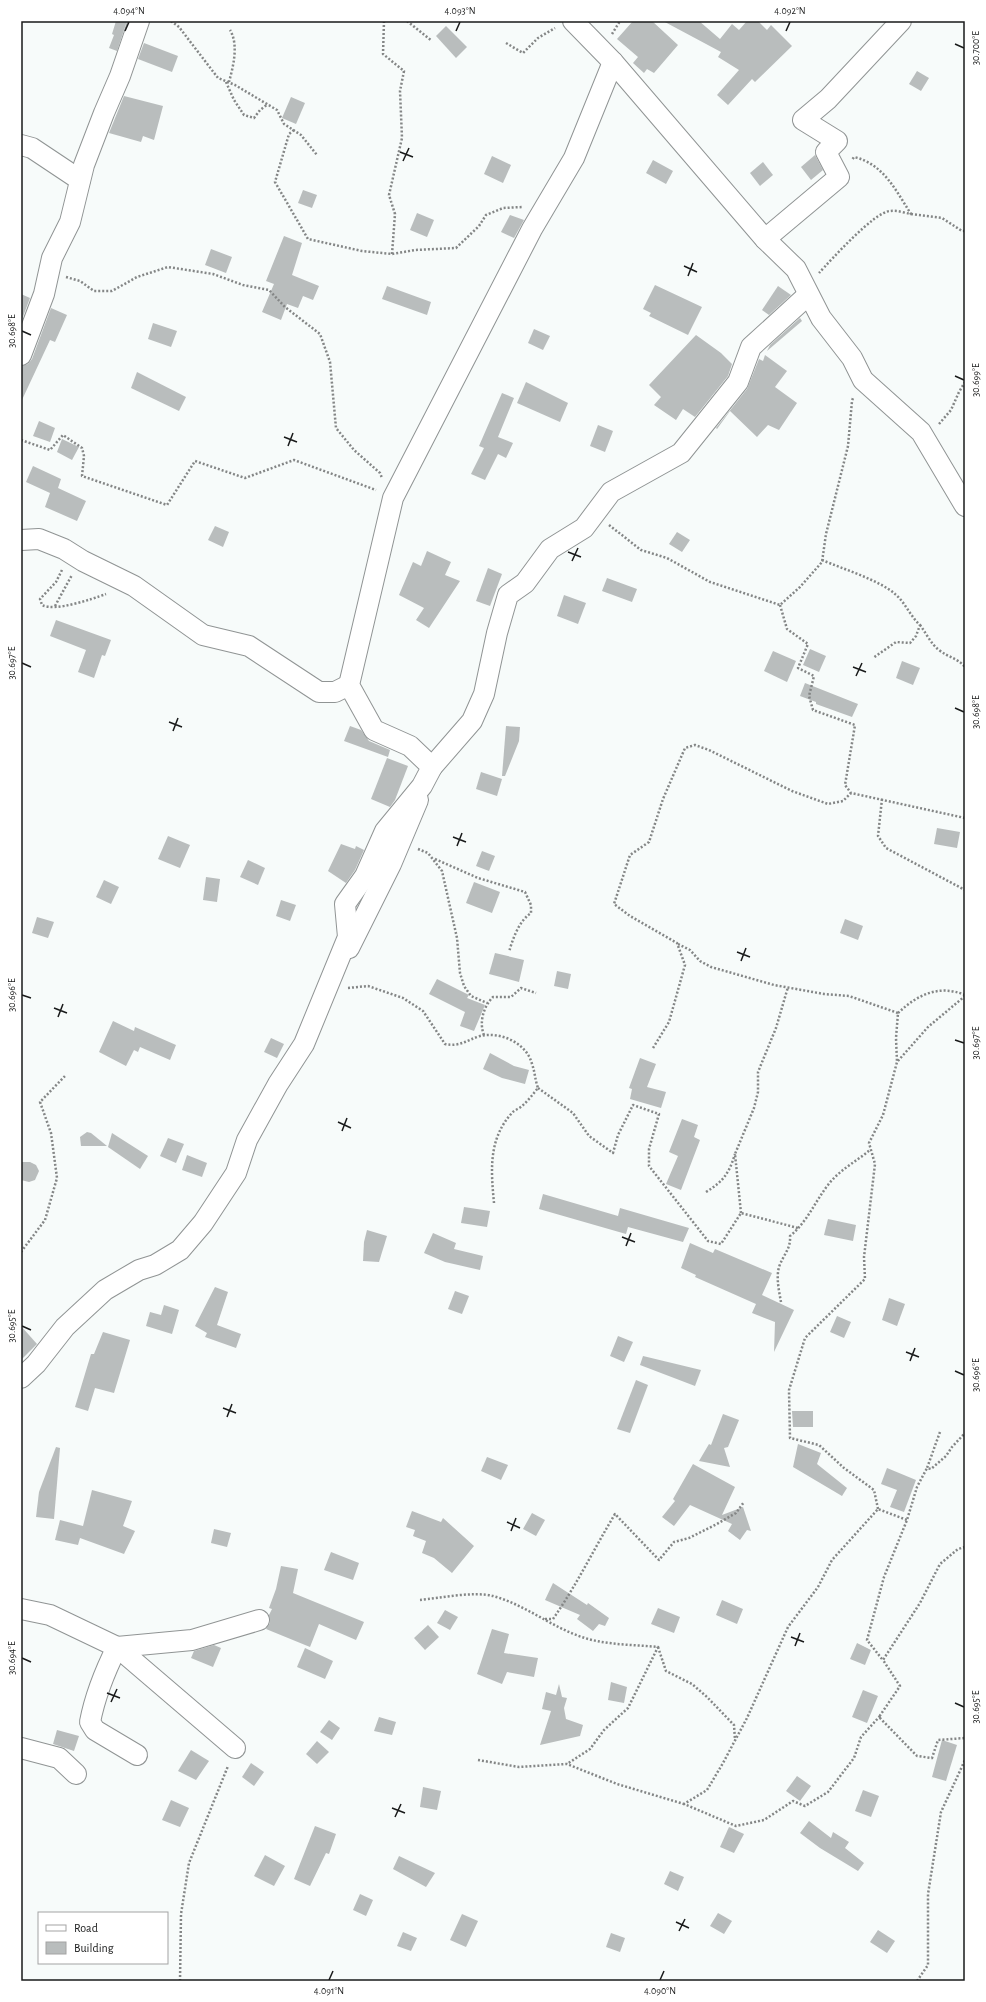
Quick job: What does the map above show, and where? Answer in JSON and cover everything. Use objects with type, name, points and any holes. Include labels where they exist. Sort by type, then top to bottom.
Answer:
[{"type":"street","points":[[21,355],[44,294],[52,258],[70,222],[80,180],[104,113],[120,76],[138,21]]},
{"type":"street","points":[[765,239],[839,177],[826,152],[837,141],[803,120],[828,99],[901,21]]},
{"type":"street","points":[[565,24],[613,62],[765,239],[796,269],[821,318],[852,358],[863,380],[921,432],[965,506]]},
{"type":"street","points":[[432,767],[410,746],[374,730],[349,685],[393,498],[543,209],[574,158],[613,62]]},
{"type":"street","points":[[21,145],[32,148],[80,180]]},
{"type":"street","points":[[325,991],[374,902],[401,842],[422,786],[432,767],[472,721],[484,694],[497,633],[508,595],[525,583],[550,550],[584,528],[612,492],[681,453],[738,382],[751,347],[806,291]]},
{"type":"street","points":[[21,540],[39,539],[128,583],[203,635],[249,646],[319,692],[335,692],[349,685]]},
{"type":"street","points":[[21,1378],[36,1364],[65,1327],[104,1290],[139,1270],[156,1265],[180,1250],[203,1223],[236,1173],[247,1140],[278,1084],[304,1044],[348,937],[345,904],[365,876],[385,831],[422,786]]},
{"type":"street","points":[[21,1609],[50,1615],[117,1647],[235,1748]]},
{"type":"street","points":[[117,1647],[192,1640],[259,1620]]},
{"type":"street","points":[[117,1647],[104,1675],[90,1722],[95,1730],[137,1755]]},
{"type":"street","points":[[21,1748],[59,1758],[76,1774]]},
{"type":"path","points":[[171,21],[179,27],[218,78],[268,104],[276,110],[284,124],[309,142],[317,154]]},
{"type":"path","points":[[384,21],[383,54],[404,71],[400,91],[402,138],[390,195],[395,214],[392,254]]},
{"type":"path","points":[[407,21],[432,41]]},
{"type":"path","points":[[506,42],[523,53],[538,38],[551,29],[565,24]]},
{"type":"path","points":[[230,30],[234,35],[234,64],[227,82],[234,100],[244,115],[254,118],[268,104]]},
{"type":"path","points":[[294,130],[289,134],[275,182],[308,239],[362,251],[392,254],[415,250],[456,248],[479,226],[486,215],[503,208],[527,206],[543,209]]},
{"type":"path","points":[[839,177],[854,157],[863,159],[885,175],[894,184],[912,214]]},
{"type":"path","points":[[806,291],[843,247],[876,217],[889,211],[942,218],[962,231],[965,231]]},
{"type":"path","points":[[49,271],[80,281],[94,292],[112,291],[137,277],[168,267],[213,274],[243,285],[269,290],[285,307],[320,334],[330,362],[336,428],[354,450],[380,473],[393,498]]},
{"type":"path","points":[[780,606],[800,588],[822,560],[826,534],[848,446],[852,401],[863,380]]},
{"type":"path","points":[[937,425],[951,410],[965,382]]},
{"type":"path","points":[[21,440],[50,450],[63,435],[82,448],[84,456],[82,476],[166,505],[195,461],[245,478],[294,460],[363,484],[393,498]]},
{"type":"path","points":[[594,515],[641,550],[667,558],[710,582],[780,606]]},
{"type":"path","points":[[55,606],[75,556]]},
{"type":"path","points":[[75,556],[56,582],[40,599],[42,605],[48,608],[104,594],[128,583]]},
{"type":"path","points":[[822,560],[896,594],[912,618],[920,625],[937,649],[945,655],[957,659],[965,668]]},
{"type":"path","points":[[780,606],[786,629],[808,644],[798,668],[814,676],[809,696],[813,710],[855,725],[845,785],[851,793],[965,818]]},
{"type":"path","points":[[873,658],[896,642],[910,643],[916,636],[920,625]]},
{"type":"path","points":[[851,793],[843,802],[828,804],[792,791],[709,750],[695,745],[685,748],[663,799],[649,842],[630,855],[614,904],[630,916],[690,950],[700,961],[711,967],[774,985],[824,994],[849,996],[898,1013]]},
{"type":"path","points":[[882,799],[878,836],[886,848],[965,890]]},
{"type":"path","points":[[401,842],[428,853],[442,871],[457,938],[460,973],[464,986],[471,996],[487,1003]]},
{"type":"path","points":[[433,858],[478,878],[525,892],[531,905],[531,913],[526,916],[517,930],[509,952]]},
{"type":"path","points":[[653,1048],[669,1022],[685,965],[677,943]]},
{"type":"path","points":[[325,991],[368,986],[403,998],[423,1011],[445,1044],[454,1046],[484,1035],[499,1035],[511,1040],[526,1053],[532,1062],[538,1088],[572,1112],[589,1136],[613,1153],[618,1135],[633,1105],[659,1114],[649,1149],[649,1166],[708,1241],[721,1244],[741,1213],[735,1154]]},
{"type":"path","points":[[706,1192],[715,1187],[728,1174],[754,1108],[758,1092],[758,1072],[776,1028],[788,987]]},
{"type":"path","points":[[484,1035],[481,1023],[487,1003],[493,997],[511,997],[521,988],[536,993]]},
{"type":"path","points":[[878,1509],[874,1490],[844,1468],[819,1445],[790,1438],[789,1390],[805,1338],[865,1279],[864,1257],[874,1164],[869,1143],[883,1115],[897,1062],[896,1038],[898,1013],[910,1001],[938,990],[954,990],[965,995],[928,1027],[897,1062]]},
{"type":"path","points":[[21,1252],[45,1220],[57,1178],[50,1133],[40,1102],[65,1076]]},
{"type":"path","points":[[494,1203],[491,1164],[492,1153],[497,1137],[512,1112],[523,1106],[538,1088]]},
{"type":"path","points":[[781,1302],[778,1286],[779,1266],[790,1245],[790,1236],[807,1219],[829,1183],[847,1166],[870,1150]]},
{"type":"path","points":[[741,1213],[798,1228]]},
{"type":"path","points":[[478,1760],[519,1767],[567,1764],[617,1784],[684,1804],[736,1826],[764,1820],[793,1802],[805,1806],[828,1792],[854,1758],[861,1737],[880,1716],[900,1686],[883,1660],[867,1640],[884,1577],[907,1520],[917,1487],[927,1468],[940,1432]]},
{"type":"path","points":[[927,1468],[931,1469],[946,1456],[965,1433]]},
{"type":"path","points":[[543,1618],[553,1619],[572,1591],[615,1514],[658,1560],[674,1542],[689,1538],[717,1524],[736,1513],[744,1502]]},
{"type":"path","points":[[878,1509],[907,1520]]},
{"type":"path","points":[[684,1804],[706,1790],[747,1718],[788,1627],[818,1586],[832,1560],[878,1509]]},
{"type":"path","points":[[883,1660],[920,1603],[940,1564],[958,1549],[965,1547]]},
{"type":"path","points":[[420,1600],[456,1596],[492,1596],[521,1606],[561,1628],[596,1641],[658,1647]]},
{"type":"path","points":[[658,1647],[666,1671],[692,1684],[734,1725],[735,1741]]},
{"type":"path","points":[[567,1764],[590,1749],[604,1730],[628,1708],[658,1647]]},
{"type":"path","points":[[880,1716],[879,1717],[917,1756],[932,1758],[938,1740],[965,1738]]},
{"type":"path","points":[[180,1981],[181,1914],[189,1863],[235,1748]]},
{"type":"path","points":[[917,1981],[928,1965],[928,1894],[941,1812],[965,1760]]},
{"type":"building","points":[[116,21],[127,21],[117,51],[109,48],[114,35],[112,34]]},
{"type":"building","points":[[633,21],[652,21],[678,45],[654,73],[647,69],[644,73],[633,63],[638,57],[617,39]]},
{"type":"building","points":[[663,21],[699,21],[720,39],[732,24],[739,30],[747,21],[758,21],[767,30],[771,25],[792,46],[755,82],[752,79],[728,105],[717,95],[739,70],[718,57],[721,52]]},
{"type":"building","points":[[446,26],[467,47],[456,58],[436,36]]},
{"type":"building","points":[[144,43],[178,56],[172,72],[138,59]]},
{"type":"building","points":[[917,71],[929,78],[921,91],[909,84]]},
{"type":"building","points":[[124,96],[163,106],[154,140],[143,136],[141,142],[109,133]]},
{"type":"building","points":[[291,97],[305,103],[296,124],[282,118]]},
{"type":"building","points":[[815,155],[823,170],[811,180],[801,167]]},
{"type":"building","points":[[492,156],[511,165],[503,183],[484,174]]},
{"type":"building","points":[[653,160],[673,171],[666,184],[646,173]]},
{"type":"building","points":[[763,162],[773,175],[760,186],[750,173]]},
{"type":"building","points":[[303,190],[317,195],[312,208],[298,203]]},
{"type":"building","points":[[417,213],[434,220],[427,237],[410,230]]},
{"type":"building","points":[[510,215],[524,220],[514,238],[501,232]]},
{"type":"building","points":[[284,236],[302,243],[292,275],[319,286],[313,300],[303,296],[298,308],[287,304],[281,320],[262,312],[274,284],[266,281]]},
{"type":"building","points":[[211,249],[232,257],[226,273],[205,265]]},
{"type":"building","points":[[655,285],[702,307],[688,335],[649,316],[651,313],[643,309]]},
{"type":"building","points":[[387,286],[431,302],[427,315],[382,299]]},
{"type":"building","points":[[778,286],[791,295],[769,315],[762,310]]},
{"type":"building","points":[[21,294],[30,298],[21,322]]},
{"type":"building","points":[[51,308],[67,315],[55,342],[50,340],[21,402],[21,366],[28,364],[32,359]]},
{"type":"building","points":[[800,318],[802,321],[767,351],[770,345]]},
{"type":"building","points":[[153,323],[177,331],[171,347],[148,339]]},
{"type":"building","points":[[534,329],[550,336],[543,350],[528,343]]},
{"type":"building","points":[[696,335],[721,353],[732,364],[728,376],[695,417],[683,409],[676,420],[654,405],[661,397],[649,385]]},
{"type":"building","points":[[765,355],[787,371],[775,387],[797,403],[779,430],[768,425],[757,437],[730,411],[717,429],[716,428],[747,389],[759,359],[763,361]]},
{"type":"building","points":[[137,372],[186,397],[179,411],[131,388]]},
{"type":"building","points":[[526,382],[568,403],[560,422],[517,403]]},
{"type":"building","points":[[502,393],[514,398],[498,437],[513,443],[506,458],[498,454],[485,480],[471,474],[484,448],[479,446]]},
{"type":"building","points":[[39,421],[55,428],[50,442],[33,436]]},
{"type":"building","points":[[598,425],[613,431],[605,452],[590,446]]},
{"type":"building","points":[[62,439],[79,447],[72,460],[57,452]]},
{"type":"building","points":[[33,466],[61,479],[58,488],[86,501],[77,521],[45,507],[50,493],[26,482]]},
{"type":"building","points":[[215,526],[229,532],[223,547],[208,540]]},
{"type":"building","points":[[677,532],[690,540],[682,552],[669,544]]},
{"type":"building","points":[[427,551],[451,562],[445,575],[460,581],[429,628],[416,620],[424,608],[399,595],[413,562],[421,566]]},
{"type":"building","points":[[488,568],[502,574],[490,606],[476,601]]},
{"type":"building","points":[[607,578],[637,589],[632,602],[602,591]]},
{"type":"building","points":[[564,595],[586,603],[578,624],[557,616]]},
{"type":"building","points":[[56,620],[111,640],[105,656],[102,655],[94,678],[78,672],[86,650],[50,636]]},
{"type":"building","points":[[810,649],[826,656],[819,672],[803,665]]},
{"type":"building","points":[[773,651],[796,661],[787,682],[764,671]]},
{"type":"building","points":[[902,661],[920,668],[913,685],[896,678]]},
{"type":"building","points":[[805,683],[858,704],[852,717],[816,704],[816,702],[800,696]]},
{"type":"building","points":[[350,726],[361,730],[369,741],[390,750],[388,757],[344,741]]},
{"type":"building","points":[[506,726],[520,727],[519,741],[505,776],[502,776]]},
{"type":"building","points":[[387,758],[408,766],[395,800],[390,807],[371,799]]},
{"type":"building","points":[[481,772],[502,779],[497,796],[476,789]]},
{"type":"building","points":[[937,828],[960,832],[957,848],[934,844]]},
{"type":"building","points":[[168,836],[190,845],[180,868],[158,859]]},
{"type":"building","points":[[341,844],[355,849],[356,846],[364,850],[355,870],[346,883],[328,871]]},
{"type":"building","points":[[482,851],[495,856],[489,871],[476,866]]},
{"type":"building","points":[[248,860],[265,868],[258,885],[240,877]]},
{"type":"building","points":[[206,877],[220,879],[217,902],[203,900]]},
{"type":"building","points":[[104,880],[119,887],[111,904],[96,897]]},
{"type":"building","points":[[474,882],[500,892],[492,913],[466,903]]},
{"type":"building","points":[[281,900],[296,905],[290,921],[276,916]]},
{"type":"building","points":[[37,917],[54,922],[48,938],[32,933]]},
{"type":"building","points":[[845,919],[863,926],[858,940],[840,933]]},
{"type":"building","points":[[495,953],[524,960],[519,982],[489,974]]},
{"type":"building","points":[[557,971],[571,974],[568,989],[554,986]]},
{"type":"building","points":[[437,979],[469,995],[467,998],[485,1005],[474,1031],[460,1026],[465,1012],[429,994]]},
{"type":"building","points":[[113,1021],[134,1031],[135,1027],[176,1045],[170,1060],[140,1047],[138,1052],[134,1050],[126,1066],[99,1052]]},
{"type":"building","points":[[271,1038],[284,1044],[277,1058],[264,1052]]},
{"type":"building","points":[[490,1053],[514,1066],[529,1070],[525,1084],[502,1078],[483,1069]]},
{"type":"building","points":[[640,1058],[656,1064],[647,1087],[666,1092],[661,1108],[630,1099],[632,1089],[629,1088]]},
{"type":"building","points":[[682,1119],[698,1125],[694,1137],[700,1140],[681,1190],[666,1184],[678,1156],[669,1152]]},
{"type":"building","points":[[87,1132],[91,1133],[107,1146],[81,1146],[80,1137]]},
{"type":"building","points":[[112,1133],[148,1156],[140,1169],[108,1147]]},
{"type":"building","points":[[168,1138],[184,1144],[176,1163],[160,1156]]},
{"type":"building","points":[[187,1155],[207,1163],[202,1177],[182,1170]]},
{"type":"building","points":[[21,1162],[30,1162],[36,1165],[39,1171],[35,1180],[29,1182],[21,1180]]},
{"type":"building","points":[[543,1194],[618,1216],[620,1208],[689,1228],[683,1242],[628,1227],[626,1234],[539,1209]]},
{"type":"building","points":[[464,1207],[490,1211],[487,1227],[461,1223]]},
{"type":"building","points":[[828,1219],[856,1225],[853,1241],[824,1235]]},
{"type":"building","points":[[367,1230],[387,1236],[379,1262],[363,1261],[364,1242]]},
{"type":"building","points":[[433,1233],[456,1243],[454,1249],[483,1256],[480,1270],[445,1262],[424,1253]]},
{"type":"building","points":[[690,1243],[713,1253],[715,1249],[772,1273],[762,1295],[794,1310],[774,1352],[775,1322],[752,1313],[756,1304],[695,1277],[696,1275],[681,1268]]},
{"type":"building","points":[[215,1287],[228,1292],[217,1325],[241,1334],[236,1348],[205,1337],[207,1333],[195,1326]]},
{"type":"building","points":[[455,1291],[469,1296],[462,1314],[448,1309]]},
{"type":"building","points":[[889,1298],[905,1304],[897,1326],[882,1320]]},
{"type":"building","points":[[164,1305],[179,1310],[172,1334],[146,1326],[150,1312],[161,1315]]},
{"type":"building","points":[[837,1316],[851,1322],[844,1338],[830,1332]]},
{"type":"building","points":[[21,1326],[37,1344],[21,1360]]},
{"type":"building","points":[[103,1332],[130,1340],[114,1393],[95,1388],[88,1411],[75,1407],[91,1354],[94,1354]]},
{"type":"building","points":[[618,1336],[633,1342],[624,1362],[610,1356]]},
{"type":"building","points":[[643,1356],[701,1370],[695,1386],[640,1365]]},
{"type":"building","points":[[636,1380],[648,1385],[630,1433],[617,1429]]},
{"type":"building","points":[[792,1411],[813,1411],[813,1427],[793,1427]]},
{"type":"building","points":[[723,1414],[739,1420],[728,1447],[724,1448],[730,1467],[699,1461],[709,1444],[711,1445]]},
{"type":"building","points":[[798,1444],[821,1453],[817,1464],[847,1488],[842,1496],[793,1467]]},
{"type":"building","points":[[56,1447],[60,1448],[54,1519],[36,1517],[39,1492]]},
{"type":"building","points":[[487,1457],[508,1465],[501,1480],[481,1471]]},
{"type":"building","points":[[693,1464],[735,1487],[722,1515],[743,1507],[751,1531],[747,1530],[740,1540],[728,1531],[732,1524],[690,1505],[674,1526],[662,1517],[675,1501],[673,1499]]},
{"type":"building","points":[[887,1468],[916,1480],[904,1512],[890,1507],[897,1490],[881,1484]]},
{"type":"building","points":[[92,1490],[132,1501],[123,1526],[135,1531],[124,1554],[80,1538],[78,1545],[55,1540],[60,1520],[83,1526]]},
{"type":"building","points":[[412,1511],[441,1522],[443,1518],[474,1546],[452,1573],[434,1558],[422,1553],[426,1541],[413,1536],[415,1530],[406,1527]]},
{"type":"building","points":[[532,1513],[545,1520],[536,1536],[523,1529]]},
{"type":"building","points":[[214,1529],[231,1533],[227,1547],[211,1543]]},
{"type":"building","points":[[331,1552],[359,1563],[353,1580],[324,1570]]},
{"type":"building","points":[[281,1566],[298,1569],[293,1593],[364,1622],[356,1640],[319,1624],[310,1647],[266,1629],[270,1623],[269,1615],[272,1609],[269,1608],[276,1589]]},
{"type":"building","points":[[553,1583],[587,1605],[588,1603],[609,1618],[605,1626],[599,1624],[593,1631],[577,1619],[580,1615],[545,1600]]},
{"type":"building","points":[[722,1600],[743,1609],[737,1624],[716,1615]]},
{"type":"building","points":[[658,1608],[680,1617],[674,1633],[651,1624]]},
{"type":"building","points":[[445,1610],[458,1617],[450,1630],[437,1623]]},
{"type":"building","points":[[428,1625],[439,1637],[425,1650],[414,1638]]},
{"type":"building","points":[[492,1629],[509,1634],[504,1653],[538,1658],[534,1677],[507,1672],[502,1684],[477,1674]]},
{"type":"building","points":[[857,1643],[871,1650],[865,1665],[850,1659]]},
{"type":"building","points":[[214,1645],[221,1648],[213,1667],[191,1658],[194,1651]]},
{"type":"building","points":[[305,1648],[333,1661],[325,1679],[297,1667]]},
{"type":"building","points":[[611,1682],[627,1687],[624,1703],[608,1700]]},
{"type":"building","points":[[559,1684],[562,1697],[567,1698],[564,1708],[566,1719],[583,1725],[580,1736],[540,1745],[551,1711],[542,1709],[546,1692],[556,1695]]},
{"type":"building","points":[[863,1690],[878,1696],[867,1723],[852,1717]]},
{"type":"building","points":[[379,1717],[396,1722],[392,1735],[374,1731]]},
{"type":"building","points":[[329,1720],[340,1728],[332,1740],[320,1732]]},
{"type":"building","points":[[57,1730],[79,1736],[74,1751],[53,1744]]},
{"type":"building","points":[[942,1740],[957,1745],[946,1781],[932,1777]]},
{"type":"building","points":[[317,1741],[329,1752],[317,1764],[306,1754]]},
{"type":"building","points":[[191,1750],[209,1761],[196,1780],[178,1771]]},
{"type":"building","points":[[251,1763],[264,1772],[254,1786],[242,1777]]},
{"type":"building","points":[[797,1776],[811,1786],[800,1801],[786,1791]]},
{"type":"building","points":[[423,1787],[441,1791],[437,1810],[420,1807]]},
{"type":"building","points":[[863,1790],[879,1796],[871,1817],[855,1811]]},
{"type":"building","points":[[171,1800],[189,1808],[180,1827],[162,1820]]},
{"type":"building","points":[[809,1821],[831,1838],[833,1832],[849,1842],[845,1848],[864,1863],[858,1871],[820,1848],[800,1833]]},
{"type":"building","points":[[315,1826],[336,1834],[329,1854],[326,1853],[310,1886],[294,1879]]},
{"type":"building","points":[[729,1827],[744,1834],[734,1853],[720,1847]]},
{"type":"building","points":[[265,1855],[285,1866],[274,1886],[254,1876]]},
{"type":"building","points":[[399,1856],[435,1873],[426,1887],[393,1869]]},
{"type":"building","points":[[670,1871],[684,1877],[678,1891],[664,1884]]},
{"type":"building","points":[[360,1894],[373,1900],[366,1916],[353,1910]]},
{"type":"building","points":[[718,1913],[732,1921],[724,1934],[710,1926]]},
{"type":"building","points":[[462,1914],[478,1921],[466,1947],[450,1940]]},
{"type":"building","points":[[878,1930],[895,1941],[887,1953],[870,1942]]},
{"type":"building","points":[[403,1932],[417,1938],[411,1951],[397,1946]]},
{"type":"building","points":[[611,1933],[625,1938],[620,1952],[606,1947]]}]
